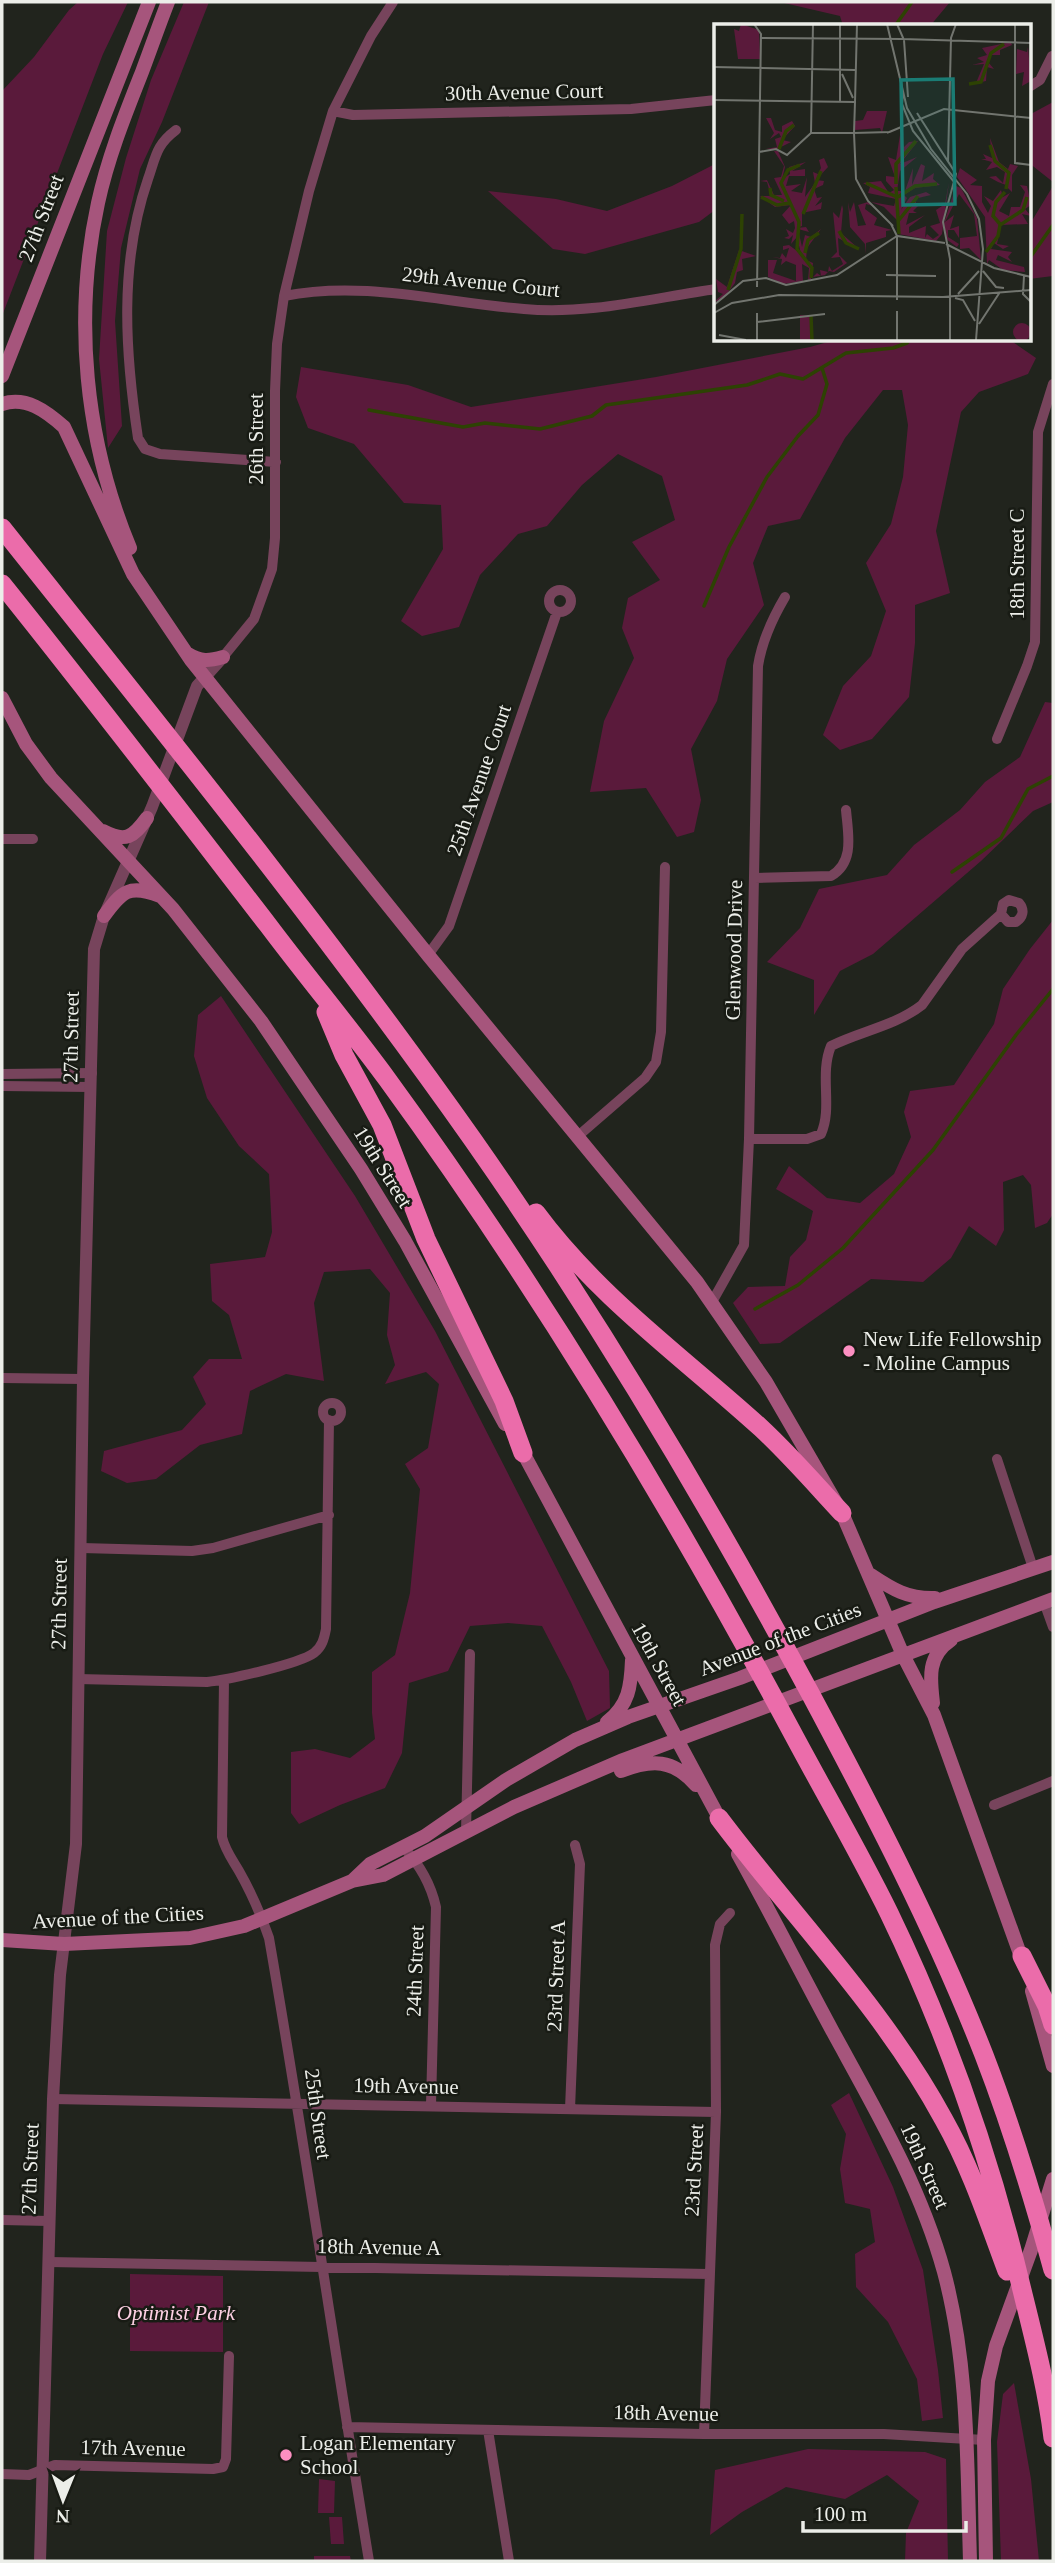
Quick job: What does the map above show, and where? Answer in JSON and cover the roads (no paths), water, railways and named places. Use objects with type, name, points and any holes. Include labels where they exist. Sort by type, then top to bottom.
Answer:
[{"type":"highway","points":[[2,528],[302,908],[461,1124],[605,1340],[702,1500],[861,1788],[930,1931],[985,2057],[1022,2164],[1053,2270]]},
{"type":"highway","points":[[2,584],[388,1080],[521,1274],[638,1459],[747,1649],[889,1914],[964,2092],[1004,2215],[1035,2340],[1053,2438]]},
{"type":"highway","points":[[314,986],[344,1055],[382,1125],[426,1239],[504,1401],[523,1453]]},
{"type":"highway","points":[[461,1124],[583,1269],[792,1457],[842,1513]]},
{"type":"highway","points":[[714,1810],[764,1878],[887,2028],[921,2080],[968,2165],[1035,2340]]},
{"type":"highway","points":[[1022,1956],[1047,2006],[1053,2025]]},
{"type":"main road","name":"27th Street","points":[[2,376],[149,2]]},
{"type":"main road","points":[[155,607],[125,536],[97,439],[86,361],[85,301],[98,204],[114,146],[168,2]]},
{"type":"main road","points":[[2,404],[15,401],[30,404],[50,415],[64,428],[133,575],[186,652],[428,955],[712,1302],[766,1382],[842,1513],[904,1655],[934,1715],[1022,1956],[1053,2066]]},
{"type":"main road","points":[[186,652],[198,660],[211,661],[223,657]]},
{"type":"main road","points":[[2,698],[26,744],[51,778],[129,862]]},
{"type":"main road","points":[[2,728],[26,744]]},
{"type":"main road","points":[[93,825],[115,837],[127,838],[138,830],[149,812]]},
{"type":"main road","name":"19th Street","points":[[129,862],[249,1004],[361,1169],[405,1241],[523,1453],[880,2117],[918,2195],[948,2289],[958,2351],[970,2561]]},
{"type":"main road","points":[[104,916],[118,897],[130,890],[146,891],[160,896]]},
{"type":"main road","name":"Avenue of the Cities","points":[[409,1853],[533,1763],[590,1734],[947,1598],[1053,1562]]},
{"type":"main road","points":[[869,1573],[893,1590],[907,1596],[947,1598]]},
{"type":"main road","name":"Avenue of the Cities","points":[[2,1940],[64,1944],[190,1938],[215,1934],[263,1919],[352,1881],[370,1864],[466,1832],[568,1782],[830,1681],[1049,1601]]},
{"type":"main road","points":[[934,1715],[930,1667],[942,1646],[964,1632]]},
{"type":"main road","points":[[590,1734],[613,1717],[626,1700],[631,1685],[632,1658]]},
{"type":"main road","points":[[466,1832],[645,1763],[661,1763],[685,1773],[714,1810]]},
{"type":"main road","points":[[986,2561],[984,2440],[987,2391],[996,2346],[1031,2250],[1053,2179]]},
{"type":"street","name":"26th Street","points":[[129,862],[197,686],[254,619],[270,579],[275,537],[276,379],[284,296],[309,191],[333,111],[371,36],[393,2]]},
{"type":"street","points":[[1030,86],[1040,80],[1052,56]]},
{"type":"street","name":"30th Avenue Court","points":[[333,111],[353,115],[631,109],[714,100]]},
{"type":"street","points":[[176,130],[162,140],[144,190],[130,266],[126,309],[127,354],[138,438],[145,449],[160,454],[276,462]]},
{"type":"street","name":"29th Avenue Court","points":[[284,296],[326,290],[364,289],[558,311],[607,307],[714,289]]},
{"type":"street","name":"18th Street C","points":[[997,739],[1035,642],[1038,432],[1053,384]]},
{"type":"street","name":"Glenwood Drive","points":[[712,1302],[744,1245],[749,1139],[758,666],[773,618],[785,597]]},
{"type":"street","name":"25th Avenue Court","points":[[428,955],[449,926],[557,612]]},
{"type":"street","points":[[755,878],[831,876],[839,871],[848,857],[846,810]]},
{"type":"street","points":[[2,839],[33,839]]},
{"type":"street","name":"27th Street","points":[[40,2561],[53,2099],[60,1975],[76,1844],[93,957],[104,916],[129,862]]},
{"type":"street","points":[[578,1136],[645,1078],[658,1055],[661,1032],[665,867]]},
{"type":"street","points":[[749,1139],[807,1139],[821,1134],[826,1112],[825,1071],[831,1046],[891,1023],[915,1010],[962,949],[1001,914]]},
{"type":"street","points":[[2,1074],[92,1073]]},
{"type":"street","points":[[2,1086],[91,1087]]},
{"type":"street","points":[[2,1378],[83,1379]]},
{"type":"street","points":[[78,1679],[189,1682],[224,1680],[305,1658],[319,1648],[326,1629],[329,1420]]},
{"type":"street","points":[[997,1459],[1033,1568]]},
{"type":"street","points":[[82,1548],[192,1551],[213,1548],[329,1515]]},
{"type":"street","points":[[1049,1601],[1053,1627]]},
{"type":"street","points":[[466,1832],[470,1654]]},
{"type":"street","name":"25th Street","points":[[224,1680],[222,1836],[229,1856],[263,1919],[269,1938],[298,2103],[369,2561]]},
{"type":"street","points":[[994,1805],[1053,1781]]},
{"type":"street","name":"23rd Street A","points":[[570,2109],[580,1864],[575,1845]]},
{"type":"street","name":"24th Street","points":[[409,1853],[431,1890],[436,1907],[431,2105]]},
{"type":"street","name":"23rd Street","points":[[705,2434],[716,2112],[715,1945],[720,1924],[730,1913]]},
{"type":"street","name":"19th Avenue","points":[[53,2099],[716,2112]]},
{"type":"street","points":[[2,2220],[49,2221]]},
{"type":"street","name":"18th Avenue A","points":[[49,2262],[709,2274]]},
{"type":"street","name":"17th Avenue","points":[[2,2474],[29,2475],[55,2465],[213,2469],[223,2467],[226,2459],[229,2356]]},
{"type":"street","name":"18th Avenue","points":[[347,2427],[705,2434],[884,2434],[984,2440]]},
{"type":"street","points":[[488,2430],[509,2561]]},
{"type":"waterway","points":[[896,24],[912,2]]},
{"type":"waterway","points":[[1030,258],[1053,225]]},
{"type":"waterway","points":[[369,410],[463,427],[485,423],[540,429],[592,416],[606,405],[747,385],[780,374],[803,379],[846,353],[893,348],[908,341]]},
{"type":"waterway","points":[[704,606],[729,547],[767,477],[798,436],[818,415],[827,384],[822,368]]},
{"type":"waterway","points":[[952,872],[1001,838],[1028,789],[1053,776]]},
{"type":"waterway","points":[[755,1309],[798,1285],[843,1248],[933,1150],[1016,1035],[1053,989]]},
{"type":"place","name":"New Life Fellowship - Moline Campus","points":[[849,1351]]},
{"type":"place","name":"Logan Elementary School","points":[[286,2455]]},
{"type":"park label","name":"Optimist Park","points":[[176,2313]]}]
